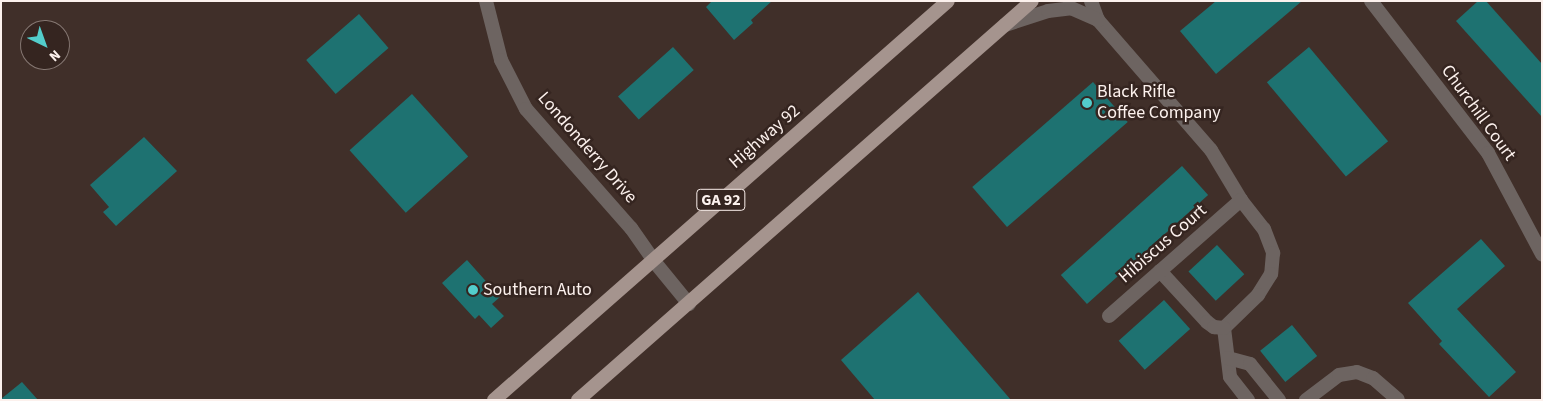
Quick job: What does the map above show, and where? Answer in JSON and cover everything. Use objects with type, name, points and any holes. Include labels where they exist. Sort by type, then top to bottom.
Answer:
[{"type":"main road","name":"Highway 92","points":[[494,400],[948,1]]},
{"type":"main road","points":[[578,400],[1032,1]]},
{"type":"street","name":"Londonderry Drive","points":[[486,1],[501,60],[526,109],[631,228],[653,260],[689,304]]},
{"type":"street","points":[[1091,1],[1098,20],[1211,150],[1241,200],[1264,229],[1272,253],[1271,274],[1258,295],[1224,328],[1214,327],[1207,322],[1160,271]]},
{"type":"street","name":"Churchill Court","points":[[1371,1],[1488,153],[1542,254]]},
{"type":"street","points":[[1005,25],[1048,11],[1070,8],[1098,20]]},
{"type":"street","name":"Hibiscus Court","points":[[1109,316],[1241,200]]},
{"type":"street","points":[[1224,328],[1230,377],[1248,400]]},
{"type":"street","points":[[1228,358],[1250,364],[1279,400]]},
{"type":"street","points":[[1306,400],[1338,375],[1357,372],[1373,378],[1398,400]]},
{"type":"building","points":[[712,1],[772,1],[751,20],[753,23],[734,40],[706,7]]},
{"type":"building","points":[[1216,1],[1302,1],[1216,74],[1180,31]]},
{"type":"building","points":[[1478,1],[1486,1],[1542,64],[1542,117],[1456,21]]},
{"type":"building","points":[[359,14],[389,48],[336,94],[306,60]]},
{"type":"building","points":[[673,47],[694,70],[639,120],[618,97]]},
{"type":"building","points":[[1309,47],[1388,141],[1346,177],[1267,82]]},
{"type":"building","points":[[1093,82],[1128,122],[1007,227],[972,187]]},
{"type":"building","points":[[412,94],[468,156],[406,213],[350,150]]},
{"type":"building","points":[[144,137],[177,171],[116,226],[103,212],[109,207],[90,185]]},
{"type":"building","points":[[1182,166],[1208,195],[1087,304],[1061,275]]},
{"type":"building","points":[[1481,239],[1505,266],[1457,309],[1516,372],[1489,397],[1439,344],[1442,341],[1408,303]]},
{"type":"building","points":[[1217,245],[1244,274],[1216,301],[1188,272]]},
{"type":"building","points":[[467,260],[500,297],[492,304],[504,316],[491,328],[479,315],[475,319],[442,283]]},
{"type":"building","points":[[918,292],[1011,400],[875,400],[841,360]]},
{"type":"building","points":[[1164,300],[1190,329],[1145,370],[1119,341]]},
{"type":"building","points":[[1292,325],[1317,356],[1285,382],[1260,351]]},
{"type":"building","points":[[22,382],[38,400],[1,400],[1,399]]},
{"type":"place","name":"Black Rifle Coffee Company","points":[[1087,103]]},
{"type":"place","name":"Southern Auto","points":[[473,290]]}]
